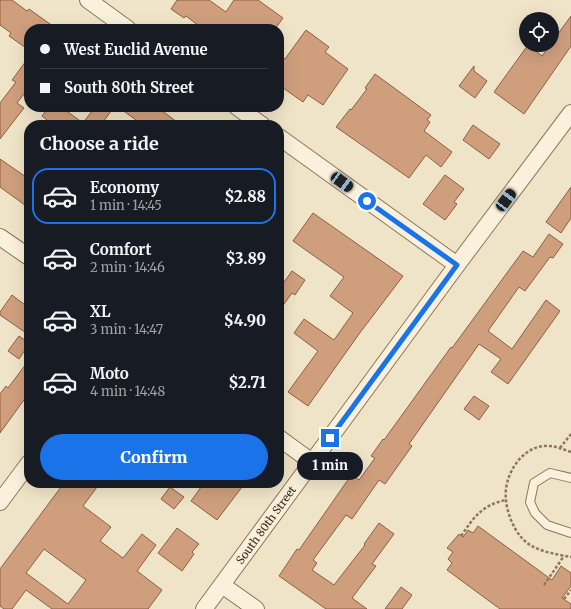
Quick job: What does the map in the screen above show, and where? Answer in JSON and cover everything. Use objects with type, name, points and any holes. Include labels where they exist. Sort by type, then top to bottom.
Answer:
[{"type":"street","points":[[88,0],[121,24]]},
{"type":"street","points":[[244,112],[255,120]]},
{"type":"street","name":"South 80th Street","points":[[204,609],[457,265],[571,113]]},
{"type":"street","points":[[284,141],[457,265]]},
{"type":"street","points":[[0,237],[24,254]]},
{"type":"street","points":[[284,442],[312,462]]},
{"type":"street","points":[[0,502],[24,470]]},
{"type":"street","points":[[222,585],[256,609]]},
{"type":"lane","points":[[571,478],[550,473],[534,483],[530,502],[535,514],[547,526],[571,533]]},
{"type":"path","points":[[560,448],[571,434]]},
{"type":"path","points":[[460,536],[475,516],[485,507],[495,502],[506,500]]},
{"type":"path","points":[[544,585],[564,556]]},
{"type":"path","points":[[564,599],[571,590]]},
{"type":"building","points":[[0,0],[12,0],[27,11],[29,9],[50,24],[24,24],[24,46],[9,36],[11,33],[0,25]]},
{"type":"building","points":[[177,0],[209,0],[226,12],[234,0],[258,0],[283,18],[279,24],[196,24],[186,16],[184,18],[171,9]]},
{"type":"building","points":[[571,16],[571,46],[524,114],[494,92],[523,52],[537,52],[542,56],[545,52],[559,52],[559,32]]},
{"type":"building","points":[[306,30],[329,47],[325,52],[348,69],[323,105],[308,95],[303,102],[284,89],[284,58],[285,59]]},
{"type":"building","points":[[24,64],[24,94],[17,103],[24,108],[0,139],[0,103],[16,82],[12,80]]},
{"type":"building","points":[[474,66],[474,71],[487,81],[475,98],[459,86]]},
{"type":"building","points":[[375,74],[431,115],[427,120],[430,122],[424,131],[452,152],[441,167],[426,155],[409,178],[336,127],[367,89],[365,88]]},
{"type":"building","points":[[45,112],[68,112],[79,120],[47,120],[42,116]]},
{"type":"building","points":[[91,112],[110,112],[105,120],[85,120]]},
{"type":"building","points":[[125,112],[164,112],[174,120],[136,120]]},
{"type":"building","points":[[473,125],[500,144],[489,159],[463,140]]},
{"type":"building","points":[[0,159],[24,176],[24,204],[0,187]]},
{"type":"building","points":[[445,175],[464,189],[454,202],[457,204],[445,220],[423,204]]},
{"type":"building","points":[[571,187],[571,218],[561,233],[546,222]]},
{"type":"building","points":[[313,213],[403,276],[359,334],[308,406],[288,392],[318,351],[294,333],[304,319],[334,340],[353,313],[330,296],[344,277],[293,241]]},
{"type":"building","points":[[549,234],[563,244],[553,258],[550,257],[525,291],[519,287],[488,331],[512,349],[546,300],[560,311],[508,384],[491,372],[501,359],[479,344],[409,444],[412,446],[385,484],[379,480],[352,519],[346,515],[313,560],[317,563],[312,570],[334,585],[365,545],[364,544],[379,523],[394,534],[372,564],[376,566],[352,598],[367,609],[326,609],[279,576],[352,474],[359,480],[375,458],[371,456],[383,439],[384,440],[523,251],[533,257]]},
{"type":"building","points":[[292,271],[305,280],[295,295],[292,293],[284,304],[284,282]]},
{"type":"building","points":[[12,295],[24,304],[24,332],[0,315],[0,312]]},
{"type":"building","points":[[19,336],[24,340],[24,352],[19,359],[8,351]]},
{"type":"building","points":[[24,367],[24,400],[0,433],[0,394],[6,386],[8,388]]},
{"type":"building","points":[[474,396],[489,406],[479,420],[464,409]]},
{"type":"building","points":[[60,488],[96,488],[83,506],[111,527],[100,541],[123,558],[142,534],[156,545],[137,571],[162,590],[148,609],[52,609],[26,590],[12,609],[4,609],[0,606],[0,569]],"holes":[[[44,549],[86,580],[68,604],[26,573]]]},
{"type":"building","points":[[169,488],[184,497],[174,509],[161,499]]},
{"type":"building","points":[[200,488],[241,488],[217,520],[191,501]]},
{"type":"building","points":[[478,526],[552,580],[561,566],[571,573],[571,586],[562,598],[571,604],[571,609],[500,609],[447,570],[452,563],[448,559],[453,552],[447,548],[459,534],[463,537],[468,530],[473,533]]},
{"type":"building","points":[[177,528],[199,544],[192,552],[194,554],[182,571],[158,553]]},
{"type":"building","points":[[401,587],[412,595],[402,609],[385,609]]},
{"type":"route","points":[[330,438],[457,265],[367,201]]}]
